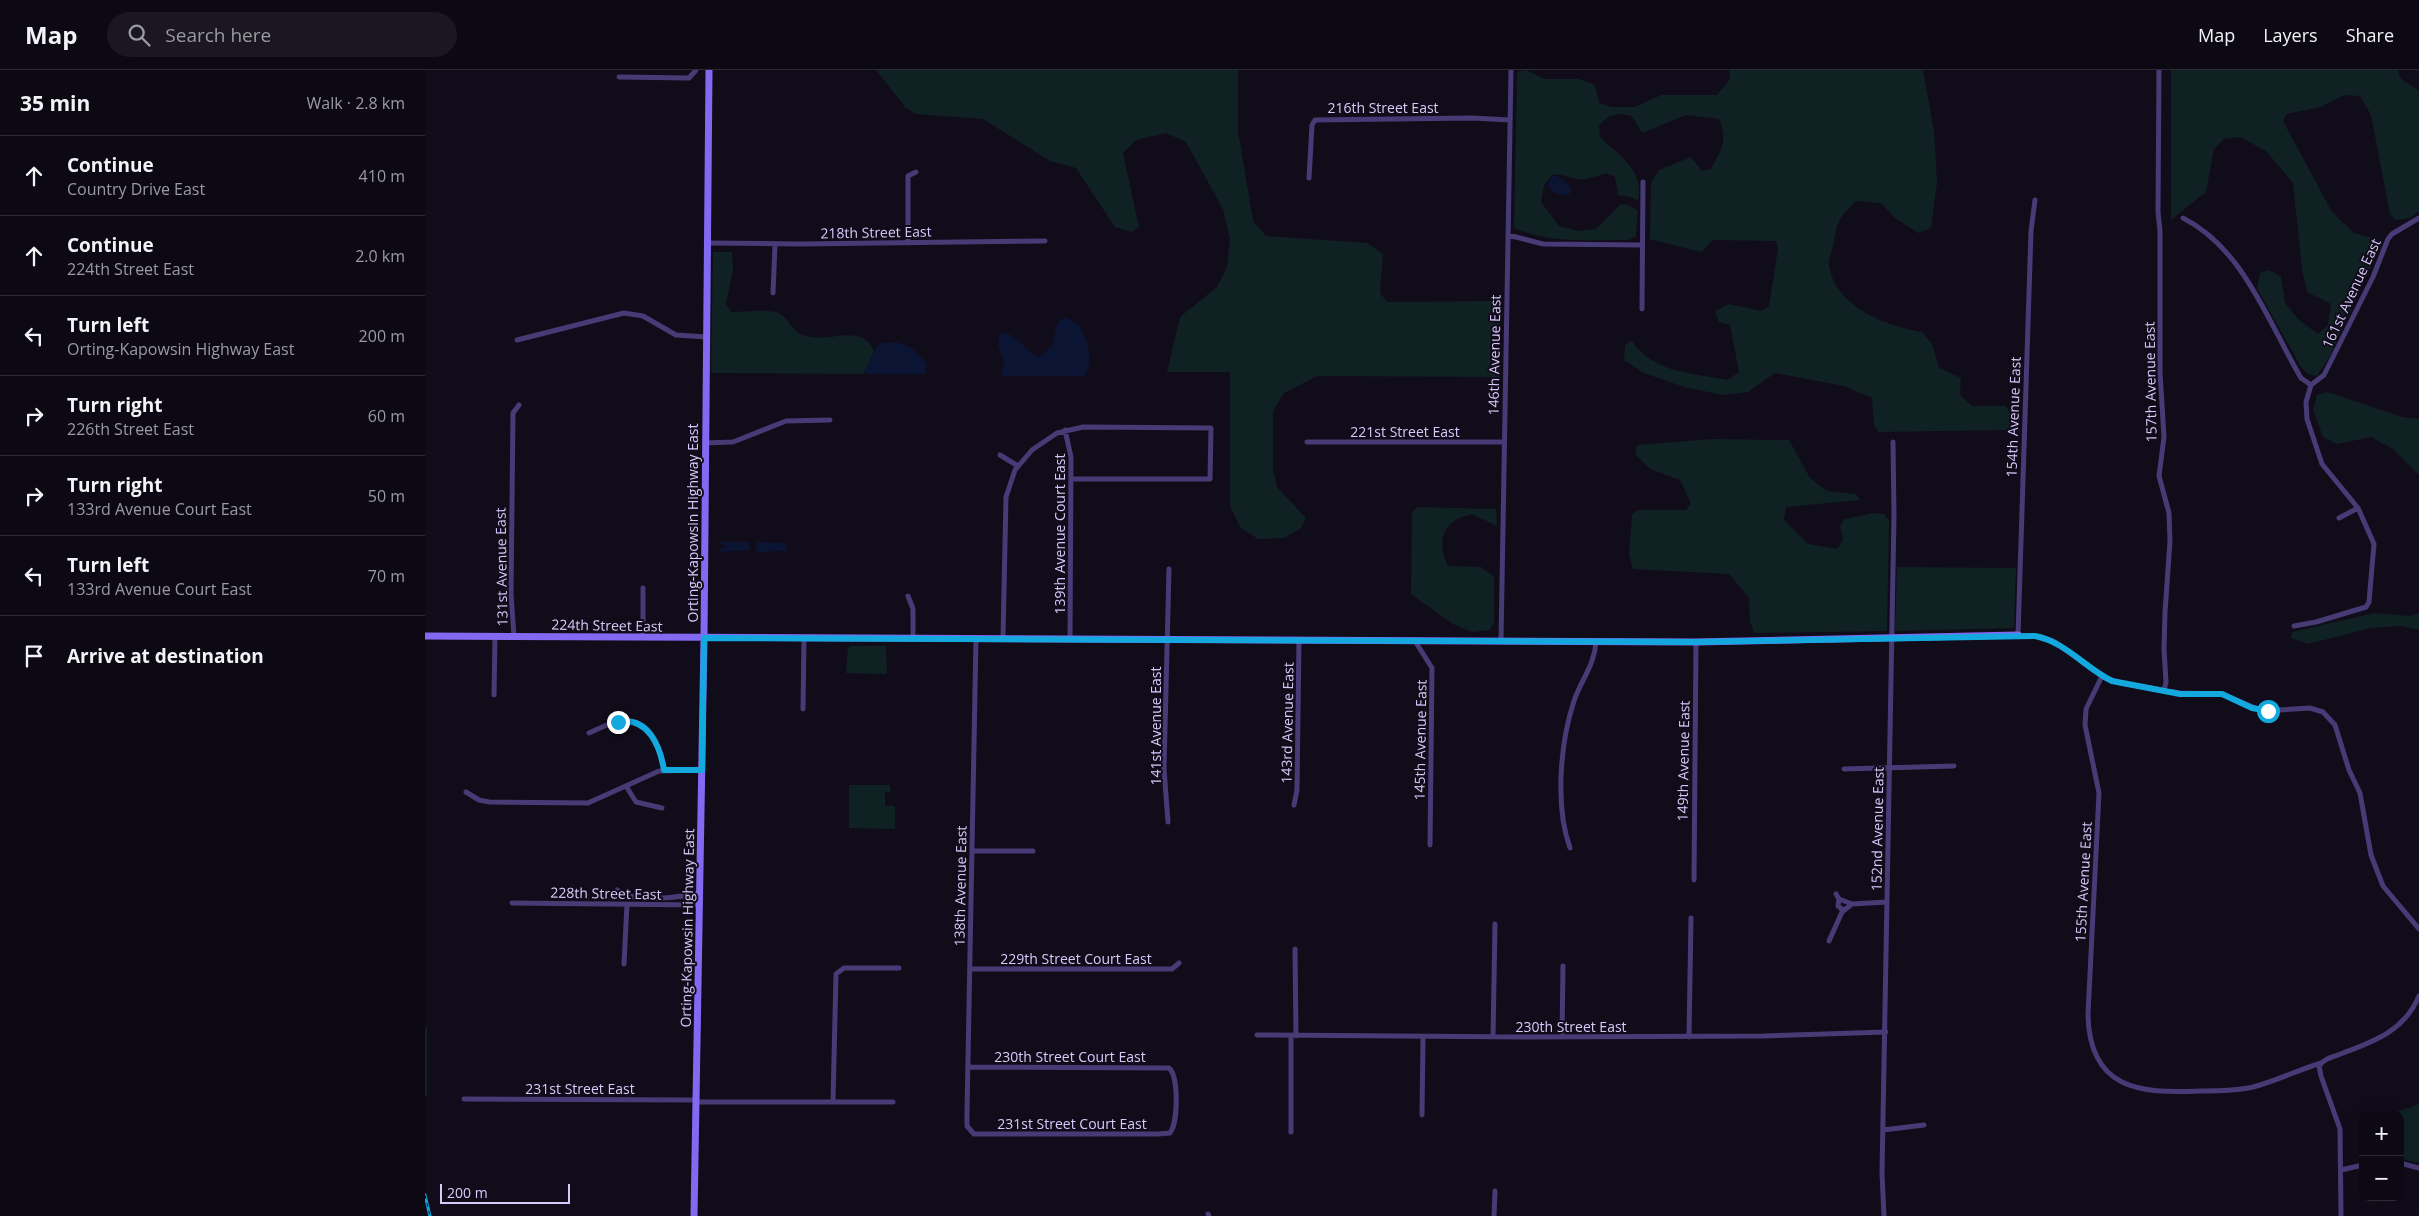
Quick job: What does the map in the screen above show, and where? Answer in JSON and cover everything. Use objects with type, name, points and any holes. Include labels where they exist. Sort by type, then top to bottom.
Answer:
[{"type":"main road","name":"Orting-Kapowsin Highway East","points":[[694,1216],[704,638],[709,70]]},
{"type":"main road","name":"224th Street East","points":[[425,636],[1696,642],[2018,635]]},
{"type":"street","points":[[619,77],[689,78],[695,70]]},
{"type":"street","name":"146th Avenue East","points":[[1501,641],[1511,70]]},
{"type":"street","name":"157th Avenue East","points":[[2159,70],[2160,372],[2164,437],[2159,476],[2169,513],[2171,541],[2163,649],[2166,682],[2164,691]]},
{"type":"street","name":"216th Street East","points":[[1309,178],[1312,125],[1315,120],[1472,118],[1510,120]]},
{"type":"street","points":[[909,243],[908,176],[916,172]]},
{"type":"street","points":[[1642,309],[1643,182]]},
{"type":"street","name":"154th Avenue East","points":[[2018,635],[2031,231],[2035,200]]},
{"type":"street","points":[[2183,218],[2197,225],[2226,251],[2247,281],[2301,378],[2311,385],[2306,402],[2307,419],[2322,464],[2358,508],[2370,532],[2375,548],[2368,605],[2316,622],[2294,626]]},
{"type":"street","name":"161st Avenue East","points":[[2311,385],[2324,375],[2373,278],[2387,239],[2419,218]]},
{"type":"street","points":[[1508,235],[1543,244],[1642,244]]},
{"type":"street","name":"218th Street East","points":[[707,243],[1045,241]]},
{"type":"street","points":[[773,294],[775,244]]},
{"type":"street","points":[[517,340],[624,313],[643,316],[676,334],[706,337]]},
{"type":"street","name":"131st Avenue East","points":[[514,636],[511,594],[511,498],[513,413],[519,404]]},
{"type":"street","points":[[705,443],[733,442],[787,422],[830,420]]},
{"type":"street","points":[[1003,638],[1005,506],[1008,487],[1018,466],[1039,443],[1065,430],[1083,427],[1211,428],[1210,479],[1071,479]]},
{"type":"street","name":"139th Avenue Court East","points":[[1065,430],[1070,447],[1071,479],[1070,639]]},
{"type":"street","name":"221st Street East","points":[[1307,442],[1503,442]]},
{"type":"street","name":"152nd Avenue East","points":[[1884,1216],[1883,1130],[1886,1032],[1893,442]]},
{"type":"street","points":[[1000,455],[1018,466]]},
{"type":"street","points":[[2339,518],[2358,508]]},
{"type":"street","name":"141st Avenue East","points":[[1169,569],[1169,640],[1166,646],[1166,756],[1164,769],[1169,822]]},
{"type":"street","points":[[643,588],[643,638]]},
{"type":"street","points":[[908,596],[913,609],[913,638]]},
{"type":"street","points":[[2018,635],[2035,636],[2053,641],[2102,676],[2121,684],[2188,694],[2222,694],[2263,711],[2310,708],[2320,710],[2335,725],[2349,770],[2361,793],[2371,855],[2383,886],[2419,929]]},
{"type":"street","name":"131st Avenue East","points":[[494,695],[495,636]]},
{"type":"street","points":[[803,709],[804,638]]},
{"type":"street","name":"138th Avenue East","points":[[971,1132],[966,1122],[976,638]]},
{"type":"street","name":"143rd Avenue East","points":[[1294,805],[1297,790],[1299,640]]},
{"type":"street","name":"145th Avenue East","points":[[1415,641],[1432,668],[1430,845]]},
{"type":"street","points":[[1570,848],[1562,821],[1564,737],[1577,691],[1594,659],[1597,641]]},
{"type":"street","name":"149th Avenue East","points":[[1694,880],[1696,642]]},
{"type":"street","name":"155th Avenue East","points":[[2102,676],[2086,709],[2085,725],[2099,793],[2088,1030],[2091,1045],[2101,1063],[2121,1082],[2136,1089],[2152,1092],[2235,1090],[2258,1086],[2321,1063]]},
{"type":"street","points":[[589,733],[618,722],[634,722],[644,728],[657,742],[664,770]]},
{"type":"street","points":[[1844,770],[1954,766]]},
{"type":"street","points":[[466,792],[479,800],[489,802],[588,803],[664,770],[702,770]]},
{"type":"street","points":[[626,786],[636,802],[662,808]]},
{"type":"street","points":[[972,851],[1033,851]]},
{"type":"street","points":[[617,890],[626,896],[643,898],[673,897],[700,893]]},
{"type":"street","points":[[1843,910],[1837,906],[1838,896],[1852,904]]},
{"type":"street","points":[[1829,940],[1843,910],[1852,904],[1887,902]]},
{"type":"street","name":"228th Street East","points":[[512,903],[699,906]]},
{"type":"street","points":[[624,964],[627,904]]},
{"type":"street","points":[[1689,1037],[1691,918]]},
{"type":"street","points":[[1493,1037],[1495,924]]},
{"type":"street","points":[[1291,1132],[1295,949]]},
{"type":"street","name":"229th Street Court East","points":[[970,969],[1172,970],[1179,963]]},
{"type":"street","points":[[1562,1037],[1563,966]]},
{"type":"street","points":[[833,1102],[835,978],[837,972],[844,968],[899,968]]},
{"type":"street","points":[[2341,1216],[2340,1126],[2319,1071],[2321,1063],[2396,1029],[2410,1014],[2419,996]]},
{"type":"street","name":"230th Street East","points":[[1257,1035],[1689,1037],[1886,1032]]},
{"type":"street","points":[[1423,1037],[1423,1115]]},
{"type":"street","name":"230th Street Court East","points":[[968,1067],[1117,1067],[1171,1070],[1175,1077],[1175,1123],[1172,1130]]},
{"type":"street","name":"231st Street East","points":[[464,1099],[893,1102]]},
{"type":"street","points":[[1883,1130],[1924,1125]]},
{"type":"street","name":"231st Street Court East","points":[[971,1132],[983,1134],[1167,1134],[1172,1130]]},
{"type":"street","points":[[2404,1164],[2419,1168]]},
{"type":"street","points":[[2341,1170],[2359,1166]]},
{"type":"street","points":[[1494,1216],[1495,1191]]},
{"type":"shaded area","points":[[876,70],[1238,70],[1238,131],[1253,221],[1266,236],[1367,243],[1383,254],[1380,293],[1387,302],[1499,301],[1500,377],[1317,376],[1284,393],[1273,411],[1273,469],[1277,487],[1306,518],[1301,528],[1284,538],[1258,539],[1240,527],[1230,506],[1230,372],[1167,372],[1180,317],[1217,287],[1227,267],[1230,239],[1223,209],[1186,142],[1166,133],[1136,140],[1123,153],[1139,227],[1131,232],[1115,227],[1076,168],[1050,161],[983,119],[916,114],[905,107]]},
{"type":"shaded area","points":[[1526,70],[1545,79],[1579,79],[1595,85],[1599,103],[1612,107],[1635,107],[1661,95],[1717,95],[1730,79],[1729,70],[1923,70],[1934,131],[1937,183],[1931,228],[1918,233],[1895,218],[1881,203],[1856,201],[1839,221],[1829,265],[1833,280],[1841,292],[1864,312],[1893,325],[1922,332],[1932,344],[1939,368],[1961,378],[1960,395],[1972,406],[2006,406],[2014,421],[2010,430],[1878,432],[1874,425],[1872,398],[1844,386],[1775,373],[1748,392],[1723,395],[1684,387],[1644,373],[1624,360],[1625,345],[1632,341],[1651,360],[1675,370],[1728,380],[1739,372],[1730,325],[1719,322],[1715,312],[1728,304],[1761,311],[1769,306],[1778,249],[1776,241],[1713,240],[1701,252],[1650,239],[1651,182],[1659,170],[1691,157],[1702,171],[1711,169],[1723,145],[1722,127],[1719,119],[1686,115],[1642,133],[1632,116],[1627,115],[1613,115],[1599,126],[1600,137],[1629,164],[1634,172],[1638,181],[1638,201],[1631,197],[1618,195],[1615,177],[1606,173],[1584,179],[1552,175],[1544,185],[1541,202],[1559,226],[1579,231],[1596,229],[1621,204],[1629,205],[1638,211],[1636,236],[1628,240],[1570,240],[1542,237],[1514,228],[1517,72]]},
{"type":"shaded area","points":[[2171,70],[2397,70],[2401,79],[2419,91],[2419,211],[2410,218],[2395,220],[2390,214],[2371,115],[2360,96],[2344,95],[2321,107],[2286,114],[2283,121],[2332,212],[2354,233],[2377,239],[2381,244],[2329,358],[2317,376],[2308,374],[2301,367],[2257,288],[2260,273],[2268,270],[2281,276],[2285,303],[2299,320],[2318,334],[2328,325],[2331,304],[2307,292],[2302,269],[2293,183],[2266,151],[2240,137],[2224,139],[2214,149],[2206,192],[2171,220]]},
{"type":"shaded area","points":[[713,252],[732,252],[733,269],[726,304],[731,312],[776,312],[781,314],[798,332],[806,336],[845,335],[862,338],[869,343],[874,352],[863,374],[711,373]]},
{"type":"shaded area","points":[[2327,392],[2402,417],[2419,419],[2419,475],[2393,449],[2371,437],[2337,444],[2323,437],[2313,410],[2317,395]]},
{"type":"shaded area","points":[[1713,439],[1789,440],[1810,478],[1827,491],[1856,494],[1860,500],[1786,507],[1784,520],[1808,544],[1837,549],[1843,539],[1840,527],[1844,519],[1874,513],[1884,514],[1889,521],[1887,631],[1754,633],[1750,621],[1749,598],[1729,574],[1633,569],[1629,555],[1632,515],[1638,510],[1686,510],[1691,504],[1680,480],[1650,469],[1635,454],[1637,445]]},
{"type":"shaded area","points":[[1418,507],[1496,509],[1497,526],[1472,514],[1457,519],[1448,526],[1442,543],[1448,566],[1481,567],[1494,577],[1494,622],[1490,630],[1472,632],[1453,624],[1411,594],[1412,512]]},
{"type":"shaded area","points":[[1897,567],[2016,568],[2014,628],[1895,631]]},
{"type":"shaded area","points":[[2374,613],[2410,616],[2419,613],[2419,630],[2401,626],[2371,628],[2308,644],[2291,638],[2292,632]]},
{"type":"shaded area","points":[[851,646],[886,646],[887,674],[846,673],[848,648]]},
{"type":"shaded area","points":[[849,785],[890,785],[890,792],[885,792],[885,806],[895,806],[895,829],[849,828]]},
{"type":"shaded area","points":[[425,1027],[427,1027],[427,1096],[425,1096]]},
{"type":"shaded area","points":[[2419,1104],[2419,1163],[2404,1160],[2404,1111],[2399,1111]]},
{"type":"water","points":[[1552,176],[1557,176],[1569,185],[1571,191],[1568,196],[1554,193],[1548,185]]},
{"type":"water","points":[[1066,317],[1078,324],[1089,349],[1088,369],[1085,376],[1001,376],[1004,362],[998,345],[999,334],[1009,334],[1039,357],[1053,345],[1057,325]]},
{"type":"water","points":[[893,342],[908,346],[920,356],[927,364],[925,374],[867,374],[864,372],[878,345]]},
{"type":"water","points":[[721,542],[749,542],[749,550],[721,552],[720,549],[728,547],[720,544]]},
{"type":"water","points":[[757,542],[785,543],[787,551],[756,552]]},
{"type":"railway","points":[[425,1195],[430,1216]]},
{"type":"route","points":[[618,722],[634,722],[655,738],[661,753],[664,770],[702,770],[704,638],[1696,642],[2018,635],[2035,636],[2053,641],[2102,676],[2121,684],[2180,694],[2222,694],[2252,708],[2268,711]]}]
